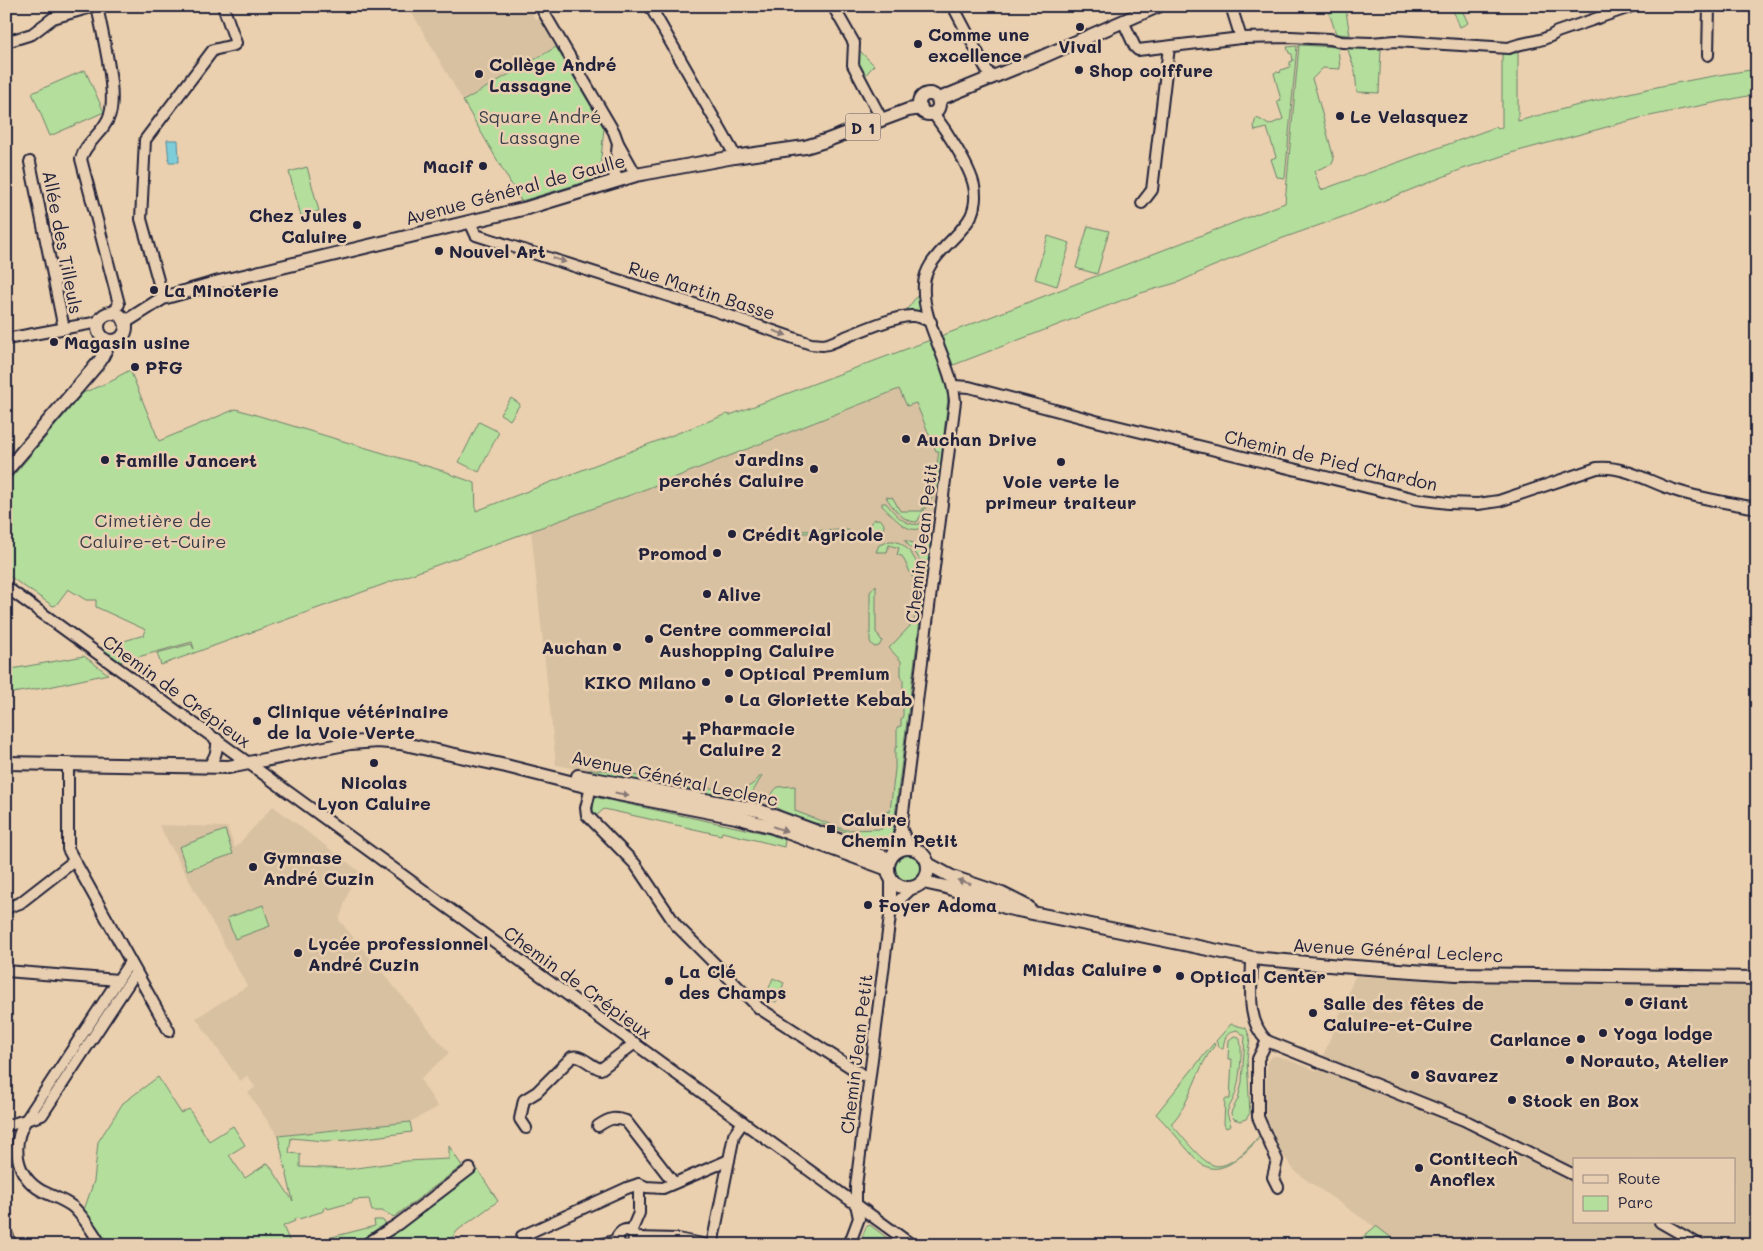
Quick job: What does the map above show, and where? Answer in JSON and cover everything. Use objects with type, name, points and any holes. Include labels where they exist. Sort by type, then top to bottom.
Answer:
[{"type":"main road","points":[[939,101],[944,97],[1042,57],[1146,9],[1158,6]]},
{"type":"main road","points":[[926,94],[932,94],[939,101],[939,107],[933,113],[925,113],[920,108],[920,102],[926,94]]},
{"type":"main road","name":"Avenue Général de Gaulle","points":[[125,322],[163,298],[233,279],[548,202],[636,175],[805,147],[908,110],[920,108]]},
{"type":"main road","points":[[113,313],[120,316],[125,322],[126,328],[122,336],[115,341],[110,341],[100,334],[98,326],[104,315],[113,313]]},
{"type":"main road","points":[[6,470],[101,359],[110,341]]},
{"type":"main road","name":"Avenue Général Leclerc","points":[[6,763],[229,767],[350,743],[378,742],[418,746],[592,783],[773,826],[890,865]]},
{"type":"main road","points":[[910,847],[921,852],[928,864],[928,871],[917,885],[899,886],[890,865],[903,848],[910,847]]},
{"type":"main road","name":"Avenue Général Leclerc","points":[[928,864],[952,877],[1002,894],[1041,914]]},
{"type":"main road","name":"Avenue Général Leclerc","points":[[917,885],[946,887],[999,905],[1252,958],[1456,974],[1757,978]]},
{"type":"main road","points":[[6,1235],[10,1245]]},
{"type":"street","points":[[6,42],[32,34],[52,18],[96,6],[112,100],[110,116],[95,139],[86,146],[82,152],[81,159],[119,304],[113,313]]},
{"type":"street","points":[[163,298],[142,219],[144,140],[214,50],[235,44],[236,41],[224,6]]},
{"type":"street","points":[[540,6],[610,124],[618,143],[636,175]]},
{"type":"street","points":[[650,6],[732,150],[734,158]]},
{"type":"street","points":[[833,6],[854,43],[853,65],[882,120]]},
{"type":"street","points":[[953,6],[991,78]]},
{"type":"street","points":[[1231,6],[1241,38]]},
{"type":"street","points":[[1123,21],[1136,49],[1142,51],[1241,38],[1290,37],[1371,43],[1397,41],[1510,48],[1521,43],[1550,37],[1557,32],[1633,6]]},
{"type":"street","points":[[1708,55],[1709,6]]},
{"type":"street","points":[[1142,203],[1152,190],[1169,47]]},
{"type":"street","name":"Chemin Jean Petit","points":[[849,1245],[859,1218],[856,1204],[856,1186],[891,908],[890,865],[901,828],[948,470],[955,401],[950,371],[931,322],[924,297],[926,275],[933,260],[971,215],[976,195],[968,170],[933,113]]},
{"type":"street","points":[[614,181],[618,143]]},
{"type":"street","name":"Allée des Tilleuls","points":[[30,162],[64,329]]},
{"type":"street","name":"Rue Martin Basse","points":[[470,222],[476,235],[811,344],[828,344],[890,320],[907,316],[916,316],[931,322]]},
{"type":"street","points":[[6,339],[99,322]]},
{"type":"street","name":"Chemin de Pied Chardon","points":[[954,386],[969,387],[1096,421],[1416,499],[1478,504],[1499,501],[1604,467],[1620,469],[1674,490],[1709,500],[1757,508]]},
{"type":"street","name":"Chemin de Crépieux","points":[[6,588],[217,739],[912,1245]]},
{"type":"street","points":[[209,766],[216,753],[217,739]]},
{"type":"street","points":[[68,765],[68,845],[74,861],[168,1031]]},
{"type":"street","points":[[592,783],[586,808],[587,815],[635,864],[676,924],[688,938],[759,1008],[869,1079]]},
{"type":"street","points":[[901,828],[910,847]]},
{"type":"street","points":[[6,908],[20,903],[74,861]]},
{"type":"street","points":[[891,908],[917,885]]},
{"type":"street","points":[[1252,958],[1252,1015],[1259,1034],[1267,1041],[1464,1120],[1573,1174]]},
{"type":"street","points":[[101,1245],[95,1234],[73,1207],[40,1190],[26,1176],[19,1161],[17,1141],[20,1130],[26,1120],[130,962]]},
{"type":"street","points":[[6,971],[118,980]]},
{"type":"street","points":[[6,1126],[42,1115],[136,972]]},
{"type":"street","points":[[1267,1041],[1258,1059],[1258,1117],[1277,1160],[1273,1177],[1278,1186]]},
{"type":"street","points":[[526,1128],[520,1119],[524,1100],[537,1092],[572,1057],[578,1056],[596,1068],[601,1069],[635,1043]]},
{"type":"street","points":[[598,1126],[609,1119],[618,1119],[626,1122],[674,1184]]},
{"type":"street","points":[[712,1245],[734,1135],[743,1122]]},
{"type":"street","points":[[522,1236],[627,1188],[639,1184],[653,1188],[663,1188],[729,1160]]},
{"type":"street","points":[[365,1245],[398,1224],[470,1169]]},
{"type":"street","points":[[633,1238],[639,1213],[639,1184]]},
{"type":"street","points":[[1663,1224],[1700,1245]]},
{"type":"street","points":[[599,1245],[618,1242],[618,1234],[623,1230],[633,1238],[678,1239],[707,1245]]},
{"type":"shaded area","name":"Collège André Lassagne","points":[[408,6],[530,6],[534,18],[540,20],[556,47],[463,101]]},
{"type":"shaded area","points":[[938,374],[948,394],[948,398],[930,541],[930,558],[927,575],[926,573],[892,839],[881,845],[823,824],[813,824],[760,804],[556,765],[531,531],[633,494]]},
{"type":"shaded area","name":"Lycée professionnel André Cuzin","points":[[273,806],[359,871],[352,882],[339,920],[449,1053],[420,1079],[438,1107],[410,1122],[278,1136],[248,1093],[255,1087],[247,1076],[240,1081],[196,1018],[247,986],[159,825],[227,827],[235,848]]},
{"type":"shaded area","points":[[1355,976],[1467,982],[1757,986],[1757,1245],[1401,1245],[1305,1179],[1294,1170],[1276,1145],[1266,1115],[1265,1099],[1267,1062],[1273,1056],[1278,1056],[1317,1071]]},
{"type":"green space","points":[[1327,6],[1345,6],[1350,35],[1336,34]]},
{"type":"green space","points":[[1451,6],[1460,6],[1468,23],[1460,27]]},
{"type":"green space","name":"Cimetière de Caluire-et-Cuire","points":[[1299,45],[1338,47],[1340,69],[1323,68],[1312,79],[1334,159],[1332,164],[1314,171],[1321,190],[1496,127],[1498,129],[1502,127],[1502,54],[1518,53],[1518,121],[1637,91],[1757,69],[1757,94],[1640,118],[1511,153],[1460,170],[1348,215],[1283,238],[1179,282],[1141,293],[943,369],[948,398],[939,481],[936,490],[917,522],[903,517],[895,510],[886,497],[893,498],[900,511],[922,511],[934,486],[939,451],[936,451],[916,403],[907,406],[899,389],[633,494],[161,665],[157,653],[191,644],[194,649],[192,642],[120,662],[101,648],[144,635],[146,630],[96,607],[96,600],[86,600],[68,589],[56,605],[53,606],[6,574],[6,484],[83,393],[116,379],[130,370],[159,441],[236,409],[450,473],[475,483],[476,511],[727,414],[730,415],[941,336],[1285,203]]},
{"type":"green space","points":[[1297,46],[1285,178],[1277,177],[1271,159],[1276,157],[1267,128],[1255,131],[1254,125],[1256,118],[1269,125],[1283,119],[1277,101],[1281,100],[1274,73],[1280,73],[1281,70],[1290,67],[1290,62],[1293,61],[1292,54],[1289,53],[1287,47]]},
{"type":"green space","name":"Square André Lassagne","points":[[556,47],[604,128],[599,178],[521,201],[463,101]]},
{"type":"green space","points":[[1347,47],[1381,49],[1379,93],[1357,92],[1355,71]]},
{"type":"green space","points":[[859,50],[874,65],[864,77],[857,65]]},
{"type":"green space","points":[[85,70],[104,112],[50,136],[32,93]]},
{"type":"green space","points":[[307,167],[319,211],[301,216],[289,172]]},
{"type":"green space","points":[[1088,226],[1109,231],[1097,274],[1076,268]]},
{"type":"green space","points":[[1048,236],[1070,243],[1057,286],[1035,279]]},
{"type":"green space","points":[[917,296],[920,297],[922,314],[905,312]]},
{"type":"green space","points":[[511,398],[520,404],[510,420],[500,414]]},
{"type":"green space","points":[[479,422],[499,432],[479,472],[459,462]]},
{"type":"green space","points":[[882,503],[886,503],[900,518],[909,523],[920,524],[927,512],[926,525],[920,529],[908,528],[882,506]]},
{"type":"green space","points":[[874,519],[880,519],[884,526],[880,533],[874,533],[870,529],[870,523]]},
{"type":"green space","points":[[848,530],[852,533],[793,533],[792,538],[786,538],[787,534],[792,531]]},
{"type":"green space","points":[[904,540],[916,544],[930,541],[928,575],[917,555]]},
{"type":"green space","points":[[895,541],[905,546],[912,555],[920,569],[924,588],[892,839],[881,845],[823,824],[796,818],[777,808],[772,802],[772,795],[778,787],[795,786],[795,811],[845,830],[882,829],[884,811],[890,812],[895,769],[895,748],[897,747],[897,727],[901,726],[903,716],[903,680],[901,661],[889,648],[913,623],[916,615],[915,582],[902,556],[897,555],[899,548],[889,545],[887,552],[876,552],[879,545]]},
{"type":"green space","points":[[876,585],[876,632],[882,641],[879,646],[875,647],[870,641],[870,592]]},
{"type":"green space","points":[[84,656],[108,674],[6,694],[6,670]]},
{"type":"green space","points":[[588,770],[603,770],[728,791],[747,788],[762,776],[752,793],[740,800],[588,772]]},
{"type":"green space","points":[[594,797],[769,834],[785,840],[784,847],[722,832],[721,835],[604,809],[596,816],[593,810]]},
{"type":"green space","points":[[225,830],[233,854],[187,870],[179,847]]},
{"type":"green space","points":[[908,855],[917,859],[921,868],[917,877],[908,881],[899,877],[895,868],[899,859]]},
{"type":"green space","points":[[263,905],[270,926],[235,939],[227,918]]},
{"type":"green space","points":[[773,978],[784,983],[776,1002],[765,998]]},
{"type":"green space","points":[[1231,1024],[1246,1028],[1250,1038],[1247,1059],[1250,1113],[1246,1119],[1240,1121],[1234,1119],[1231,1114],[1238,1099],[1242,1082],[1245,1036],[1237,1030],[1230,1032],[1225,1039],[1223,1049],[1219,1047],[1216,1041]]},
{"type":"green space","points":[[1234,1036],[1239,1037],[1240,1042],[1240,1066],[1237,1090],[1227,1113],[1231,1126],[1226,1128],[1224,1124],[1225,1099],[1230,1099],[1232,1059],[1228,1059],[1229,1040]]},
{"type":"green space","points":[[1214,1043],[1215,1045],[1208,1054],[1184,1106],[1171,1124],[1202,1158],[1213,1165],[1219,1166],[1239,1156],[1261,1136],[1235,1161],[1219,1168],[1211,1168],[1197,1160],[1156,1114]]},
{"type":"green space","points":[[158,1077],[181,1113],[189,1109],[209,1141],[233,1126],[245,1145],[229,1155],[245,1178],[268,1163],[293,1201],[278,1136],[410,1122],[412,1132],[350,1140],[324,1141],[291,1138],[289,1153],[300,1154],[300,1167],[350,1169],[406,1161],[449,1159],[449,1146],[462,1166],[394,1217],[382,1211],[372,1211],[369,1199],[353,1200],[353,1202],[328,1209],[327,1207],[323,1209],[324,1211],[294,1219],[295,1221],[283,1226],[291,1245],[108,1245],[84,1210],[94,1181],[98,1142],[123,1103]]},
{"type":"green space","points":[[476,1167],[498,1201],[458,1230],[446,1245],[375,1245],[402,1226]]},
{"type":"green space","points":[[374,1220],[382,1220],[386,1223],[353,1245],[310,1245],[332,1237],[375,1226]]},
{"type":"green space","points":[[870,1225],[887,1238],[885,1245],[859,1245],[866,1227]]},
{"type":"green space","points":[[1376,1226],[1401,1245],[1353,1245]]},
{"type":"water","points":[[167,140],[178,140],[179,162],[169,162]]},
{"type":"place","name":"Vival","points":[[1080,27]]},
{"type":"place","name":"Comme une excellence","points":[[918,44]]},
{"type":"place","name":"Shop coiffure","points":[[1079,70]]},
{"type":"place","name":"Collège André Lassagne","points":[[479,74]]},
{"type":"place","name":"Le Velasquez","points":[[1340,116]]},
{"type":"place","name":"Macif","points":[[483,166]]},
{"type":"place","name":"Chez Jules Caluire","points":[[357,225]]},
{"type":"place","name":"Nouvel Art","points":[[439,251]]},
{"type":"place","name":"La Minoterie","points":[[154,290]]},
{"type":"place","name":"Magasin usine","points":[[54,342]]},
{"type":"place","name":"PFG","points":[[135,367]]},
{"type":"place","name":"Auchan Drive","points":[[906,439]]},
{"type":"place","name":"Famille Jancert","points":[[105,460]]},
{"type":"place","name":"Voie verte le primeur traiteur","points":[[1061,462]]},
{"type":"place","name":"Jardins perchés Caluire","points":[[814,469]]},
{"type":"place","name":"Crédit Agricole","points":[[732,534]]},
{"type":"place","name":"Promod","points":[[717,553]]},
{"type":"place","name":"Alive","points":[[707,594]]},
{"type":"place","name":"Centre commercial Aushopping Caluire","points":[[649,639]]},
{"type":"place","name":"Auchan","points":[[617,647]]},
{"type":"place","name":"Optical Premium","points":[[729,673]]},
{"type":"place","name":"KIKO Milano","points":[[706,682]]},
{"type":"place","name":"La Gloriette Kebab","points":[[729,699]]},
{"type":"place","name":"Clinique vétérinaire de la Voie Verte","points":[[257,721]]},
{"type":"place","name":"Pharmacie Caluire 2","points":[[689,738]]},
{"type":"place","name":"Nicolas Lyon Caluire","points":[[374,763]]},
{"type":"place","name":"Caluire Chemin Petit","points":[[831,829]]},
{"type":"place","name":"Gymnase André Cuzin","points":[[253,867]]},
{"type":"place","name":"Foyer Adoma","points":[[868,905]]},
{"type":"place","name":"Lycée professionnel André Cuzin","points":[[298,953]]},
{"type":"place","name":"Midas Caluire","points":[[1157,969]]},
{"type":"place","name":"Optical Center","points":[[1180,976]]},
{"type":"place","name":"La Clé des Champs","points":[[669,981]]},
{"type":"place","name":"Giant","points":[[1629,1002]]},
{"type":"place","name":"Salle des fêtes de Caluire-et-Cuire","points":[[1313,1013]]},
{"type":"place","name":"Yoga lodge","points":[[1603,1033]]},
{"type":"place","name":"Carlance","points":[[1581,1039]]},
{"type":"place","name":"Norauto, Atelier","points":[[1570,1060]]},
{"type":"place","name":"Savarez","points":[[1415,1075]]},
{"type":"place","name":"Stock en Box","points":[[1512,1100]]},
{"type":"place","name":"Contitech Anoflex","points":[[1419,1168]]}]
